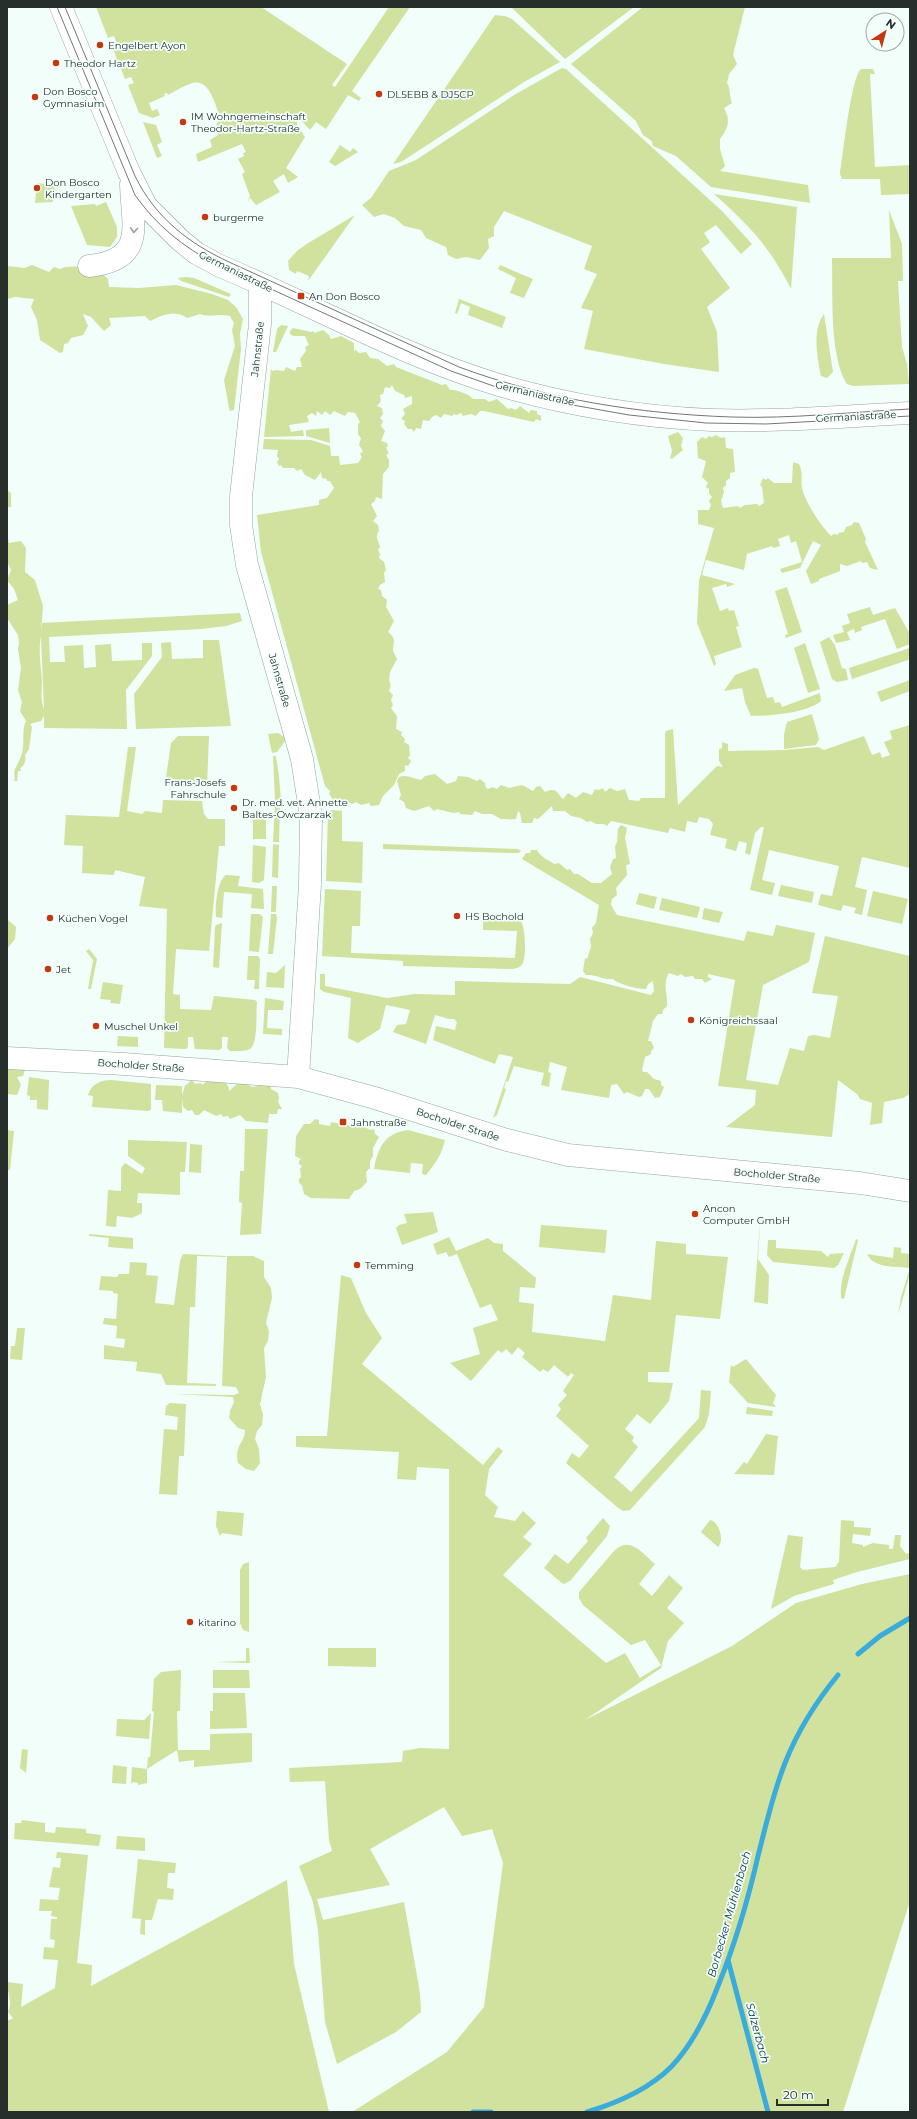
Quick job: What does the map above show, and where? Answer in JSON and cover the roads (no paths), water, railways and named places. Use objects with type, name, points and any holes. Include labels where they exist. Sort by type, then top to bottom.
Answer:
[{"type":"main road","name":"Germaniastraße","points":[[60,7],[136,190],[152,213],[188,247],[209,260],[444,366],[499,385],[560,400],[636,413],[711,420],[779,420],[910,413]]},
{"type":"main road","points":[[89,266],[104,264],[120,256],[133,238],[134,226],[131,177]]},
{"type":"main road","name":"Jahnstraße","points":[[268,287],[260,324],[241,496],[241,525],[247,564],[302,759],[311,817],[310,884],[298,1077]]},
{"type":"main road","name":"Bocholder Straße","points":[[7,1058],[110,1063],[298,1077],[375,1098],[524,1145],[568,1155],[853,1182],[910,1191]]},
{"type":"waterway","name":"Borbecker Mühlenbach","points":[[858,1654],[880,1636],[910,1618]]},
{"type":"waterway","name":"Borbecker Mühlenbach","points":[[587,2112],[632,2095],[662,2075],[679,2058],[699,2029],[714,1997],[741,1922],[773,1797],[785,1763],[808,1717],[838,1675]]},
{"type":"waterway","name":"Sälzerbach","points":[[728,1960],[768,2112]]},
{"type":"waterway","name":"Borbecker Mühlenbach","points":[[473,2112],[491,2112]]},
{"type":"tram line","points":[[57,7],[135,195],[161,226],[181,243],[216,264],[451,371],[499,388],[550,401],[629,415],[706,423],[766,424],[910,416]]},
{"type":"tram line","points":[[65,7],[135,176],[143,191],[152,204],[174,227],[214,255],[459,367],[525,388],[559,396],[627,408],[732,417],[799,416],[910,409]]},
{"type":"place","name":"Engelbert Ayon","points":[[100,45]]},
{"type":"place","name":"Theodor Hartz","points":[[56,63]]},
{"type":"place","name":"DL5EBB & DJ5CP","points":[[379,94]]},
{"type":"place","name":"Don Bosco Gymnasium","points":[[35,97]]},
{"type":"place","name":"IM Wohngemeinschaft Theodor-Hartz-Straße","points":[[183,122]]},
{"type":"place","name":"Don Bosco Kindergarten","points":[[37,188]]},
{"type":"place","name":"burgerme","points":[[205,217]]},
{"type":"place","name":"An Don Bosco","points":[[301,296]]},
{"type":"place","name":"Frans-Josefs Fahrschule","points":[[234,788]]},
{"type":"place","name":"Dr. med. vet. Annette Baltes-Owczarzak","points":[[234,808]]},
{"type":"place","name":"HS Bochold","points":[[457,916]]},
{"type":"place","name":"Küchen Vogel","points":[[50,918]]},
{"type":"place","name":"Jet","points":[[48,969]]},
{"type":"place","name":"Königreichssaal","points":[[691,1020]]},
{"type":"place","name":"Muschel Unkel","points":[[96,1026]]},
{"type":"place","name":"Jahnstraße","points":[[343,1122]]},
{"type":"place","name":"Ancon Computer GmbH","points":[[695,1214]]},
{"type":"place","name":"Temming","points":[[357,1265]]},
{"type":"place","name":"kitarino","points":[[190,1622]]}]
